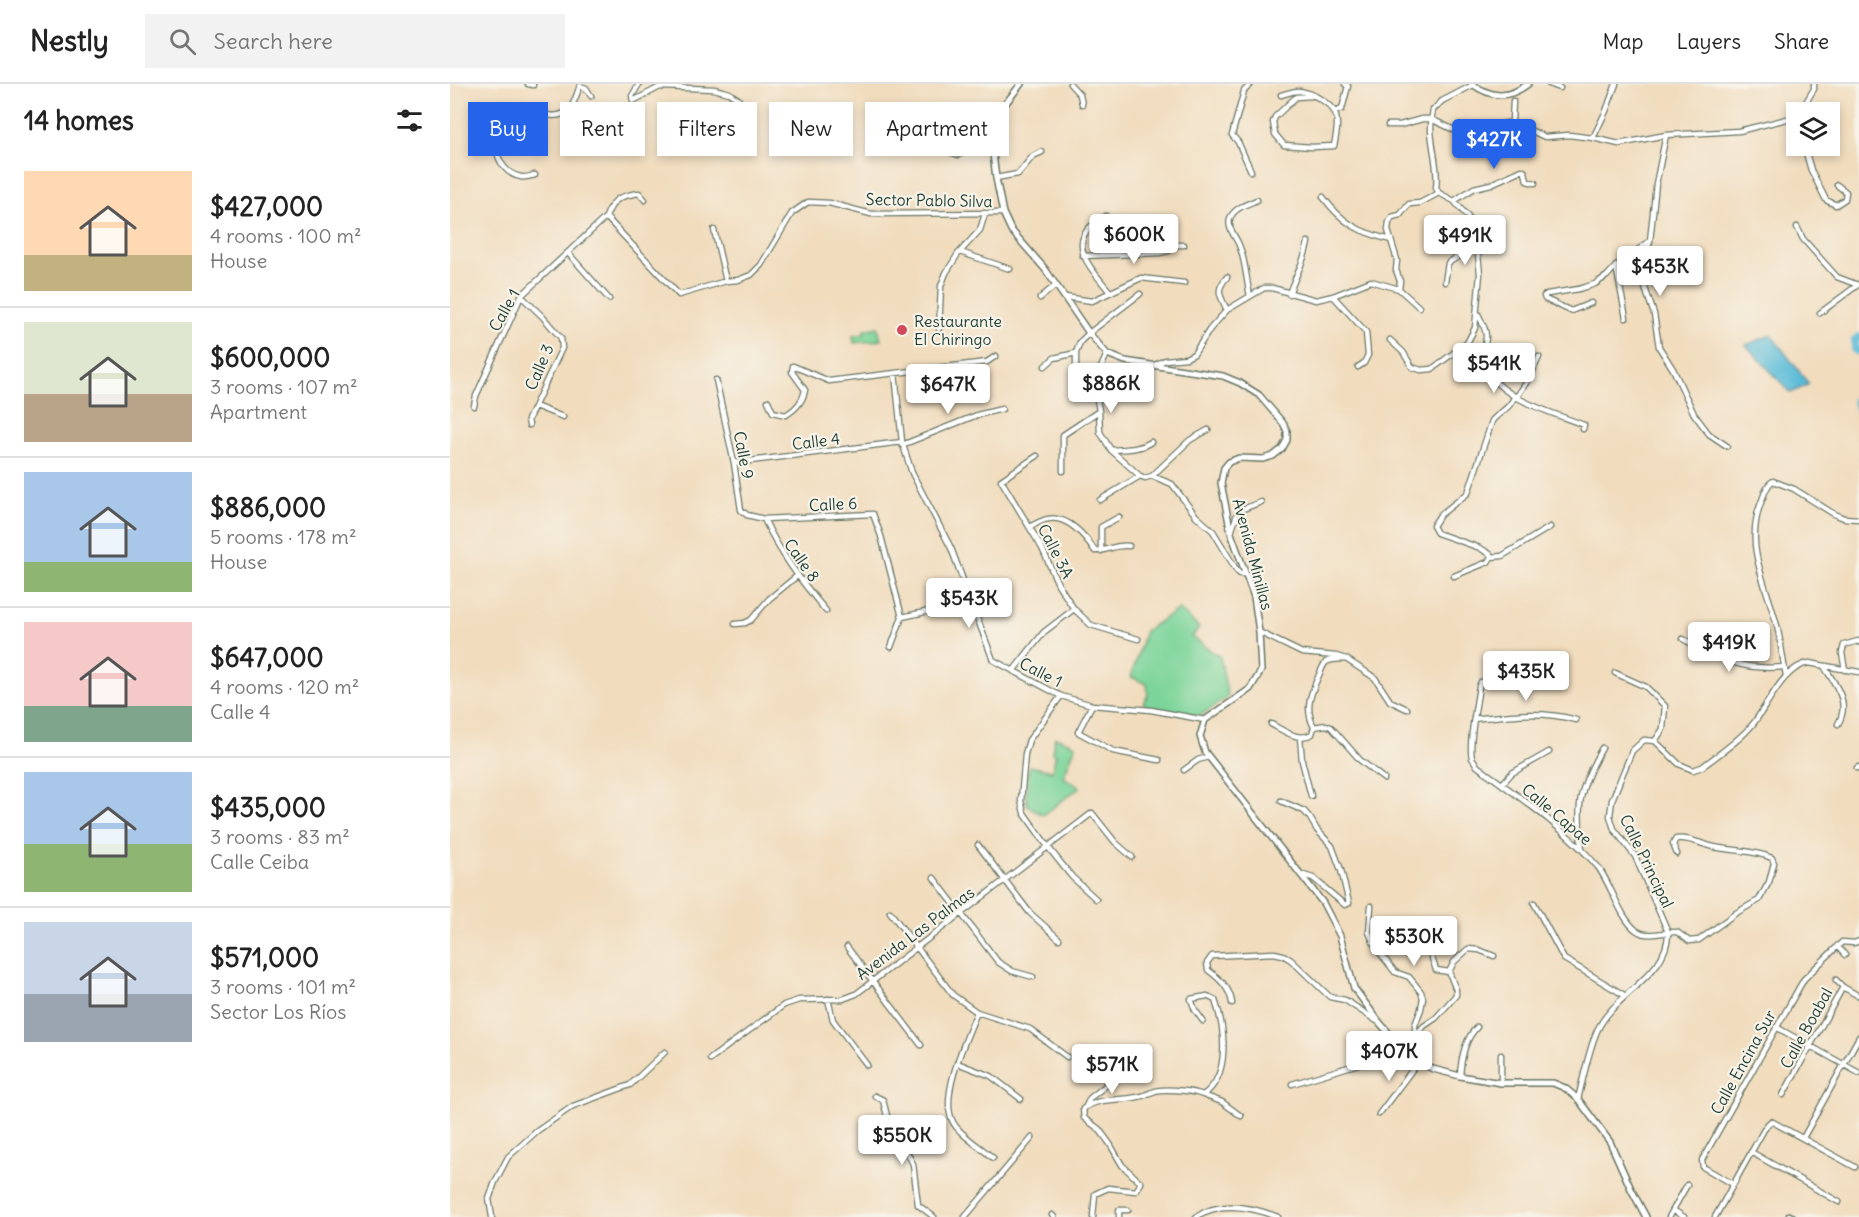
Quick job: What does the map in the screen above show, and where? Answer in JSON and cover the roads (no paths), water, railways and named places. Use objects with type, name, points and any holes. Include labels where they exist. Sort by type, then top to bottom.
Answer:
[{"type":"street","points":[[528,84],[532,85]]},
{"type":"street","points":[[639,84],[632,96],[633,101],[660,87],[714,89],[729,93],[740,102]]},
{"type":"street","points":[[1007,102],[1021,84]]},
{"type":"street","points":[[1070,84],[1080,95],[1082,104]]},
{"type":"street","points":[[1251,84],[1244,91],[1232,135],[1238,142],[1251,171]]},
{"type":"street","points":[[1334,112],[1342,109],[1348,86],[1345,84]]},
{"type":"street","points":[[1390,340],[1403,352],[1412,367],[1421,370],[1432,369],[1467,343],[1475,328],[1480,274],[1477,245],[1468,217],[1454,201],[1439,193],[1436,188],[1437,179],[1430,137],[1433,110],[1442,100],[1472,85],[1501,96],[1517,92],[1528,84]]},
{"type":"street","points":[[1549,84],[1560,88]]},
{"type":"street","points":[[1593,138],[1616,84]]},
{"type":"street","points":[[1806,102],[1814,89],[1814,84]]},
{"type":"street","points":[[548,115],[560,115],[570,108],[580,86],[586,88],[591,96]]},
{"type":"street","points":[[1281,95],[1293,91],[1304,91],[1327,103],[1337,121],[1334,146],[1284,145],[1275,134],[1273,122],[1275,117],[1296,97],[1312,96]]},
{"type":"street","points":[[1512,122],[1513,101]]},
{"type":"street","points":[[1388,125],[1431,119],[1469,137],[1486,137],[1492,135],[1502,124],[1512,122],[1545,137],[1569,135],[1619,144],[1666,135],[1739,131],[1786,119]]},
{"type":"street","points":[[1666,135],[1656,184],[1650,241],[1643,268],[1643,282],[1654,314],[1659,347],[1673,369],[1694,414],[1709,434],[1727,446]]},
{"type":"street","points":[[996,178],[1018,174],[1034,156],[1042,152]]},
{"type":"street","points":[[497,156],[506,170],[520,177],[535,175]]},
{"type":"street","points":[[993,156],[1003,213],[1011,230],[1045,269],[1089,333],[1107,354],[1099,372]]},
{"type":"street","points":[[1807,156],[1811,170],[1826,200],[1836,205],[1845,200],[1846,192],[1837,185]]},
{"type":"street","points":[[1454,201],[1474,188],[1491,184],[1522,170],[1525,172],[1527,181],[1535,183]]},
{"type":"street","name":"Calle 1","points":[[474,406],[476,396],[521,296],[606,217],[610,208],[622,196],[639,193],[645,200]]},
{"type":"street","points":[[1399,289],[1397,260],[1388,230],[1389,222],[1400,215],[1409,204],[1420,203],[1439,193]]},
{"type":"street","points":[[1323,197],[1337,215],[1357,229],[1391,240]]},
{"type":"street","points":[[1250,296],[1242,252],[1229,226],[1229,220],[1240,207],[1257,200]]},
{"type":"street","name":"Sector Pablo Silva","points":[[606,217],[679,295],[751,275],[761,265],[792,213],[807,202],[829,203],[871,214],[1003,213]]},
{"type":"street","points":[[939,329],[941,286],[946,273],[960,252],[980,230],[985,214]]},
{"type":"street","points":[[1106,216],[1089,228],[1082,246],[1083,256],[1110,292]]},
{"type":"street","points":[[1797,227],[1803,239],[1837,277],[1859,284]]},
{"type":"street","points":[[714,230],[726,281]]},
{"type":"street","points":[[1591,303],[1571,311],[1545,300],[1544,296],[1595,284],[1650,241]]},
{"type":"street","points":[[1289,294],[1296,274],[1306,257],[1308,242]]},
{"type":"street","points":[[1083,256],[1159,253],[1168,251],[1175,245],[1184,245]]},
{"type":"street","points":[[1445,282],[1448,264],[1477,245]]},
{"type":"street","points":[[960,252],[1010,269]]},
{"type":"street","points":[[568,253],[609,299]]},
{"type":"street","points":[[1616,266],[1626,318]]},
{"type":"street","points":[[1227,277],[1219,293],[1227,310]]},
{"type":"street","points":[[1065,297],[1092,301],[1141,278],[1184,283]]},
{"type":"street","points":[[1155,365],[1165,360],[1186,358],[1194,354],[1210,329],[1227,310],[1264,288],[1316,300],[1371,281],[1399,289],[1419,307]]},
{"type":"street","points":[[1820,313],[1859,284]]},
{"type":"street","points":[[1040,298],[1056,285]]},
{"type":"street","points":[[1140,294],[1089,333],[1080,342],[1076,353],[1076,373],[1096,394],[1100,432],[1111,450],[1145,478],[1152,476],[1190,440],[1208,430]]},
{"type":"street","name":"Calle 3","points":[[521,296],[542,316],[563,342],[528,424]]},
{"type":"street","points":[[1333,296],[1366,332],[1368,354],[1364,363],[1358,367]]},
{"type":"street","points":[[1477,312],[1486,334],[1482,354],[1485,367],[1492,377],[1515,398],[1584,425],[1583,429]]},
{"type":"street","points":[[1045,366],[1053,358],[1076,353]]},
{"type":"street","name":"Avenida Minillas","points":[[1107,354],[1125,361],[1223,376],[1240,383],[1259,395],[1287,431],[1287,440],[1282,449],[1273,456],[1263,459],[1239,458],[1229,462],[1224,468],[1221,483],[1231,533],[1254,597],[1261,671],[1250,689],[1205,720]]},
{"type":"street","points":[[768,401],[773,412],[786,415],[803,400],[805,390],[792,372],[793,366],[829,381],[987,362],[996,356]]},
{"type":"street","points":[[1491,557],[1480,548],[1437,533],[1433,526],[1440,515],[1468,493],[1492,422],[1497,415],[1512,404],[1530,377],[1539,357]]},
{"type":"street","points":[[1525,365],[1530,377]]},
{"type":"street","name":"Calle 1","points":[[895,373],[902,444],[912,473],[951,548],[993,660],[1061,696],[1092,705],[1151,710],[1205,720]]},
{"type":"street","name":"Calle 9","points":[[716,380],[734,463],[741,510],[747,515],[764,519]]},
{"type":"street","points":[[535,406],[563,417]]},
{"type":"street","name":"Calle 4","points":[[734,463],[902,444],[977,415],[1002,409]]},
{"type":"street","points":[[1063,471],[1063,435],[1099,411]]},
{"type":"street","points":[[1111,450],[1138,448],[1151,442]]},
{"type":"street","name":"Calle 3A","points":[[1037,456],[1001,480],[1030,526],[1058,584],[1074,609],[1091,625],[1138,639]]},
{"type":"street","points":[[1100,500],[1140,476]]},
{"type":"street","points":[[1152,476],[1172,484],[1196,516],[1213,531],[1237,571],[1244,574]]},
{"type":"street","points":[[1786,676],[1777,627],[1754,549],[1758,510],[1768,484],[1773,481],[1781,483],[1834,514],[1844,518],[1859,519]]},
{"type":"street","points":[[1231,533],[1238,512],[1261,502]]},
{"type":"street","name":"Calle 6","points":[[764,519],[873,514],[882,536],[902,617]]},
{"type":"street","points":[[1101,551],[1101,527],[1119,517]]},
{"type":"street","name":"Calle 8","points":[[764,519],[777,546],[797,576],[826,611]]},
{"type":"street","points":[[1030,526],[1048,519],[1059,519],[1082,533],[1095,551],[1118,545],[1129,546]]},
{"type":"street","points":[[1491,557],[1502,556],[1550,527]]},
{"type":"street","points":[[1454,576],[1488,562],[1491,557]]},
{"type":"street","points":[[735,624],[751,620],[769,598],[797,576]]},
{"type":"street","points":[[891,647],[902,617],[971,602]]},
{"type":"street","points":[[1012,671],[1044,632],[1074,609]]},
{"type":"street","points":[[1259,632],[1302,653],[1346,659],[1375,678],[1390,700],[1407,709]]},
{"type":"street","points":[[1683,639],[1716,656],[1743,666],[1760,669],[1784,667]]},
{"type":"street","points":[[1845,670],[1842,653],[1844,645],[1858,640],[1859,642]]},
{"type":"street","points":[[1271,724],[1287,733],[1308,737],[1314,727],[1309,709],[1310,696],[1324,663],[1330,660],[1346,659]]},
{"type":"street","points":[[1615,673],[1647,687],[1665,706],[1664,729],[1655,741],[1679,764],[1693,770],[1702,767],[1753,724],[1786,676],[1801,664],[1809,663],[1859,672]]},
{"type":"street","points":[[1824,666],[1843,700],[1838,724]]},
{"type":"street","name":"Calle Capae","points":[[1551,675],[1481,682],[1474,719],[1471,750],[1473,759],[1478,766],[1524,799],[1582,849],[1600,870],[1635,930],[1646,935],[1668,932]]},
{"type":"street","points":[[1061,696],[1029,740],[1021,784],[1021,801],[1024,813],[1048,847],[1072,877],[1096,899]]},
{"type":"street","points":[[1092,705],[1078,732],[1113,751],[1159,760]]},
{"type":"street","points":[[1474,719],[1532,713],[1576,720]]},
{"type":"street","points":[[1205,720],[1200,736],[1208,757],[1323,903],[1340,936],[1354,988],[1407,1054],[1418,1062],[1460,1076],[1501,1083],[1553,1083],[1565,1088],[1578,1099],[1610,1142],[1646,1217]]},
{"type":"street","points":[[1314,727],[1326,725],[1331,727],[1360,760],[1384,779]]},
{"type":"street","points":[[1300,737],[1304,769],[1311,796]]},
{"type":"street","name":"Calle Principal","points":[[1578,1099],[1596,1032],[1624,995],[1654,970],[1664,954],[1668,940],[1668,932],[1635,856],[1614,829],[1610,816],[1612,800],[1632,751],[1644,740],[1655,741]]},
{"type":"street","points":[[1582,849],[1578,820],[1580,799],[1588,773],[1602,748]]},
{"type":"street","points":[[1502,784],[1512,773],[1549,752]]},
{"type":"street","points":[[1184,770],[1198,760],[1208,757]]},
{"type":"street","points":[[1281,801],[1304,812],[1332,846],[1349,903],[1345,905],[1313,878],[1300,874]]},
{"type":"street","name":"Avenida Las Palmas","points":[[710,1059],[784,1005],[799,1000],[843,999],[856,994],[1092,813],[1115,842],[1132,857]]},
{"type":"street","points":[[1668,932],[1677,932],[1689,941],[1699,940],[1759,900],[1769,882],[1774,863],[1772,858],[1761,853],[1714,847],[1683,838],[1676,839],[1673,844],[1677,854]]},
{"type":"street","points":[[978,845],[1030,913],[1059,939]]},
{"type":"street","points":[[934,878],[998,962],[1012,971],[1033,977]]},
{"type":"street","points":[[1534,903],[1564,959],[1624,995]]},
{"type":"street","points":[[1371,906],[1369,932],[1376,948],[1395,972],[1409,977],[1421,992],[1423,998],[1415,1025],[1415,1035]]},
{"type":"street","points":[[890,912],[953,995],[977,1012],[1030,1029],[1067,1057]]},
{"type":"street","points":[[1845,955],[1837,946],[1842,942],[1859,941]]},
{"type":"street","name":"Calle Encina Sur","points":[[1733,1184],[1703,1167],[1702,1160],[1804,979],[1837,946]]},
{"type":"street","points":[[847,947],[921,1045]]},
{"type":"street","points":[[1292,1084],[1365,1062],[1388,1065],[1407,1054],[1415,1035],[1436,1018],[1456,994],[1449,972],[1454,962],[1468,949],[1479,950],[1494,956]]},
{"type":"street","points":[[1232,1003],[1227,989],[1219,978],[1208,970],[1207,963],[1212,956],[1283,955],[1330,997],[1345,1000],[1380,1023]]},
{"type":"street","points":[[1432,958],[1436,970],[1449,972]]},
{"type":"street","points":[[1836,980],[1843,987]]},
{"type":"street","name":"Calle Boabal","points":[[1783,1095],[1843,987],[1857,995]]},
{"type":"street","points":[[1203,1021],[1191,999],[1207,996],[1215,1000],[1219,1012],[1223,1054],[1218,1077],[1212,1089],[1203,1095]]},
{"type":"street","points":[[828,999],[833,1020],[867,1065]]},
{"type":"street","points":[[977,1012],[957,1063],[951,1085],[950,1110],[952,1120],[959,1129],[993,1158]]},
{"type":"street","points":[[1460,1076],[1461,1063],[1470,1034],[1477,1027]]},
{"type":"street","points":[[1776,1027],[1859,1073]]},
{"type":"street","points":[[1803,1138],[1859,1037]]},
{"type":"street","points":[[492,1217],[489,1199],[508,1157],[537,1131],[573,1106],[630,1084],[665,1052]]},
{"type":"street","points":[[1501,1055],[1501,1083]]},
{"type":"street","points":[[1379,1114],[1418,1062]]},
{"type":"street","points":[[957,1063],[991,1076],[1021,1100]]},
{"type":"street","points":[[1093,1217],[1095,1194],[1108,1188],[1136,1191],[1141,1183],[1122,1165],[1099,1129],[1084,1118],[1083,1109],[1090,1098],[1104,1087],[1116,1071]]},
{"type":"street","points":[[1086,1106],[1110,1099],[1138,1097],[1160,1090],[1197,1093],[1222,1102],[1241,1116]]},
{"type":"street","points":[[875,1096],[884,1100],[890,1128],[909,1154],[913,1164],[918,1205],[934,1217]]},
{"type":"street","points":[[1715,1217],[1771,1121],[1855,1167]]},
{"type":"street","points":[[965,1217],[1032,1138]]},
{"type":"street","points":[[1751,1152],[1839,1202]]},
{"type":"street","points":[[1669,1217],[1687,1185]]},
{"type":"street","points":[[1196,1217],[1220,1207],[1236,1207],[1262,1210],[1278,1217]]},
{"type":"street","points":[[1119,1217],[1119,1210],[1128,1210]]},
{"type":"street","points":[[1673,1210],[1684,1217]]},
{"type":"water","points":[[1771,335],[1809,384],[1791,393],[1746,345]]},
{"type":"waterway","points":[[1859,337],[1855,340],[1855,350],[1859,352]]},
{"type":"waterway","points":[[1859,395],[1856,400],[1859,410]]},
{"type":"place","name":"Restaurante El Chiringo","points":[[902,330]]}]
